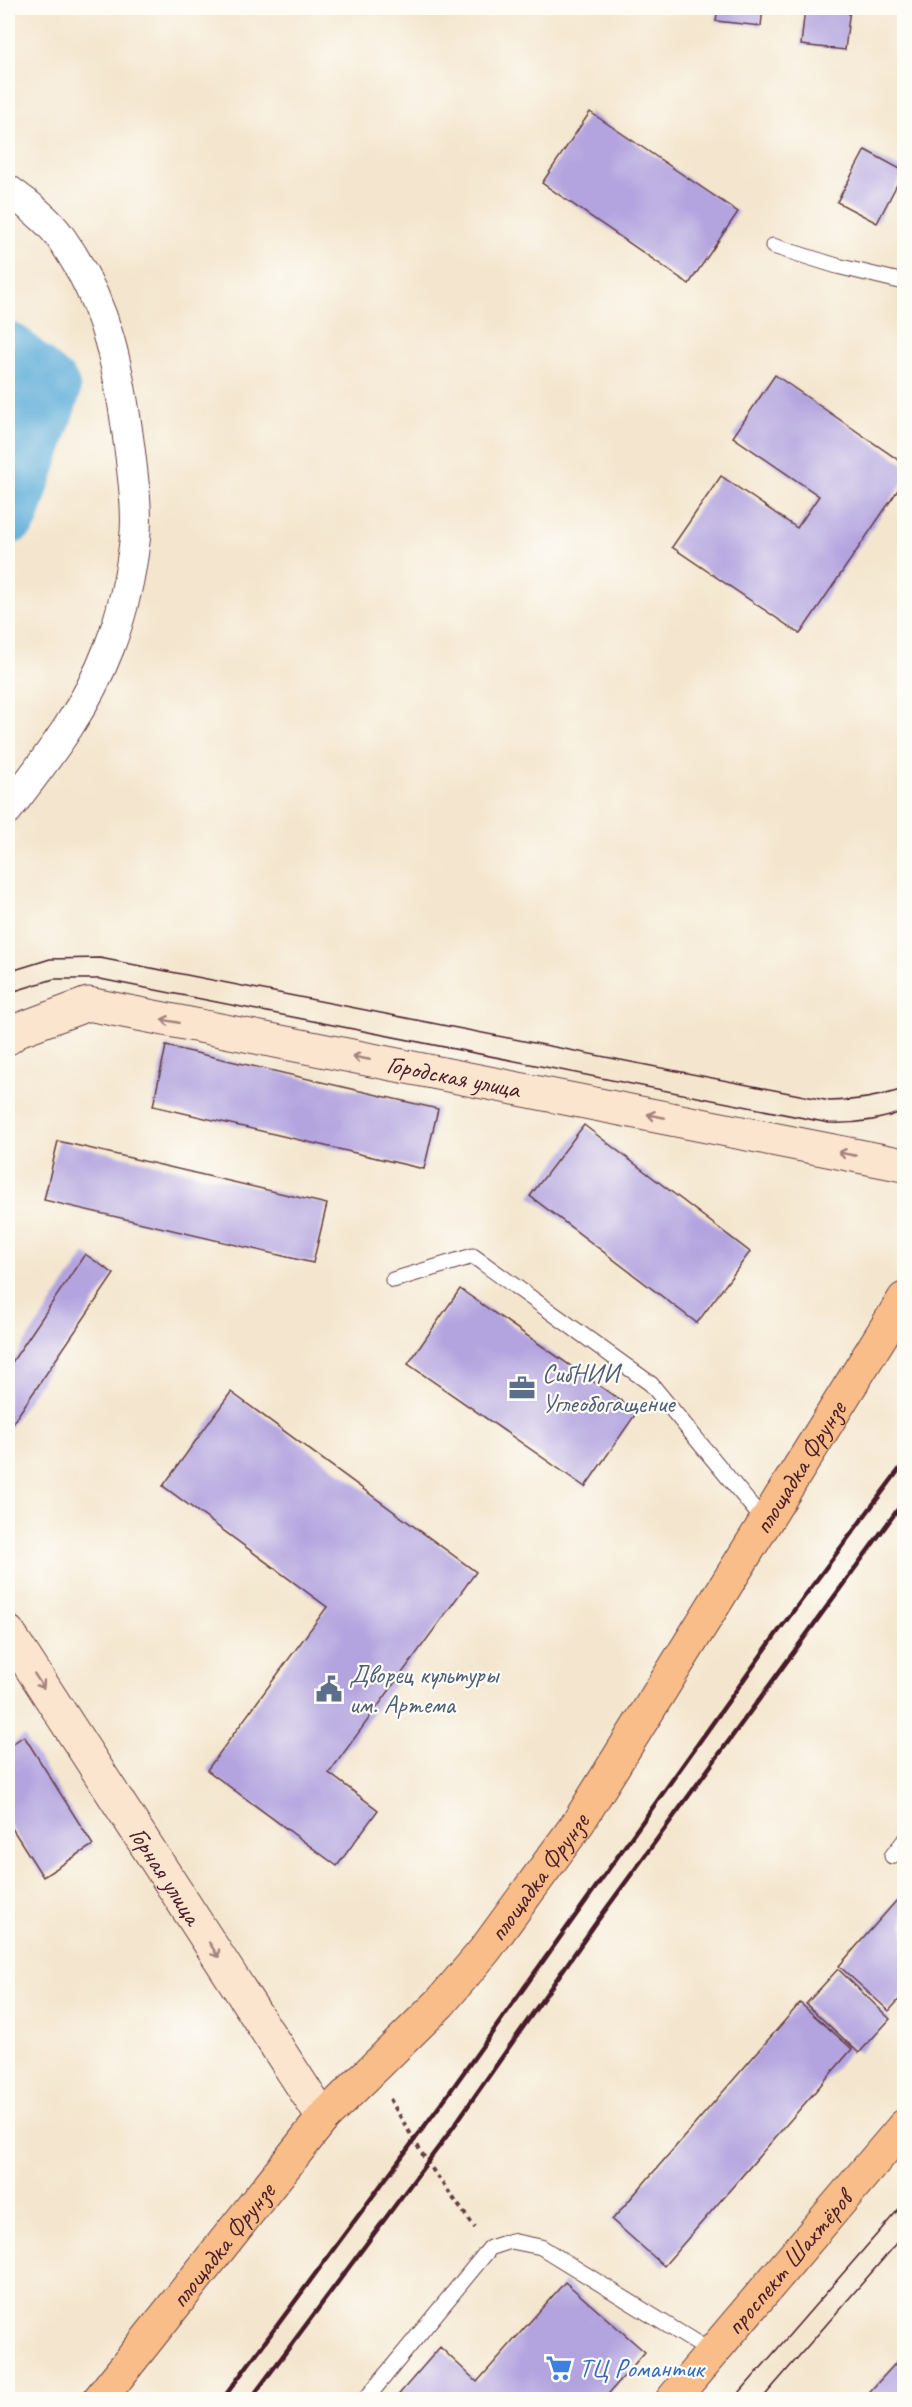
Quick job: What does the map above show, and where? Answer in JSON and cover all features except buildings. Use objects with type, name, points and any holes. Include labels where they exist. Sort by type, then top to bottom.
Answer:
[{"type":"main road","name":"Городская улица","points":[[8,1038],[18,1030],[88,1004],[904,1165]]},
{"type":"main road","name":"площадка Фрунзе","points":[[99,2400],[323,2118],[440,2003],[485,1950],[578,1822],[904,1299]]},
{"type":"main road","name":"Горная улица","points":[[8,1632],[323,2118]]},
{"type":"main road","name":"проспект Шахтёров","points":[[672,2400],[904,2126]]},
{"type":"street","points":[[8,189],[28,204],[60,236],[86,277],[103,314],[115,359],[125,413],[136,536],[126,589],[110,646],[93,688],[66,734],[8,809]]},
{"type":"lane","points":[[773,246],[837,266],[904,282]]},
{"type":"lane","points":[[393,1280],[473,1256],[651,1384],[765,1522]]},
{"type":"lane","points":[[892,1856],[904,1841]]},
{"type":"lane","points":[[365,2400],[490,2248],[511,2241],[541,2247],[711,2352]]},
{"type":"path","points":[[372,2069],[427,2162],[490,2248]]},
{"type":"waterway","points":[[8,354],[49,390],[8,513]]},
{"type":"tram line","points":[[8,972],[50,959],[100,958],[830,1101],[868,1098],[904,1089]]},
{"type":"tram line","points":[[8,993],[54,979],[100,979],[829,1123],[867,1121],[904,1111]]},
{"type":"tram line","points":[[733,2400],[904,2203]]},
{"type":"tram line","points":[[761,2400],[904,2235]]},
{"type":"railway","points":[[222,2400],[449,2093],[777,1633],[904,1463]]},
{"type":"railway","points":[[250,2400],[449,2133],[598,1920],[904,1501]]},
{"type":"place","name":"СибНИИ Углеобогащение","points":[[522,1388]]},
{"type":"place","name":"Дворец культуры им. Артема","points":[[329,1689]]},
{"type":"place","name":"ТЦ Романтик","points":[[559,2368]]}]
